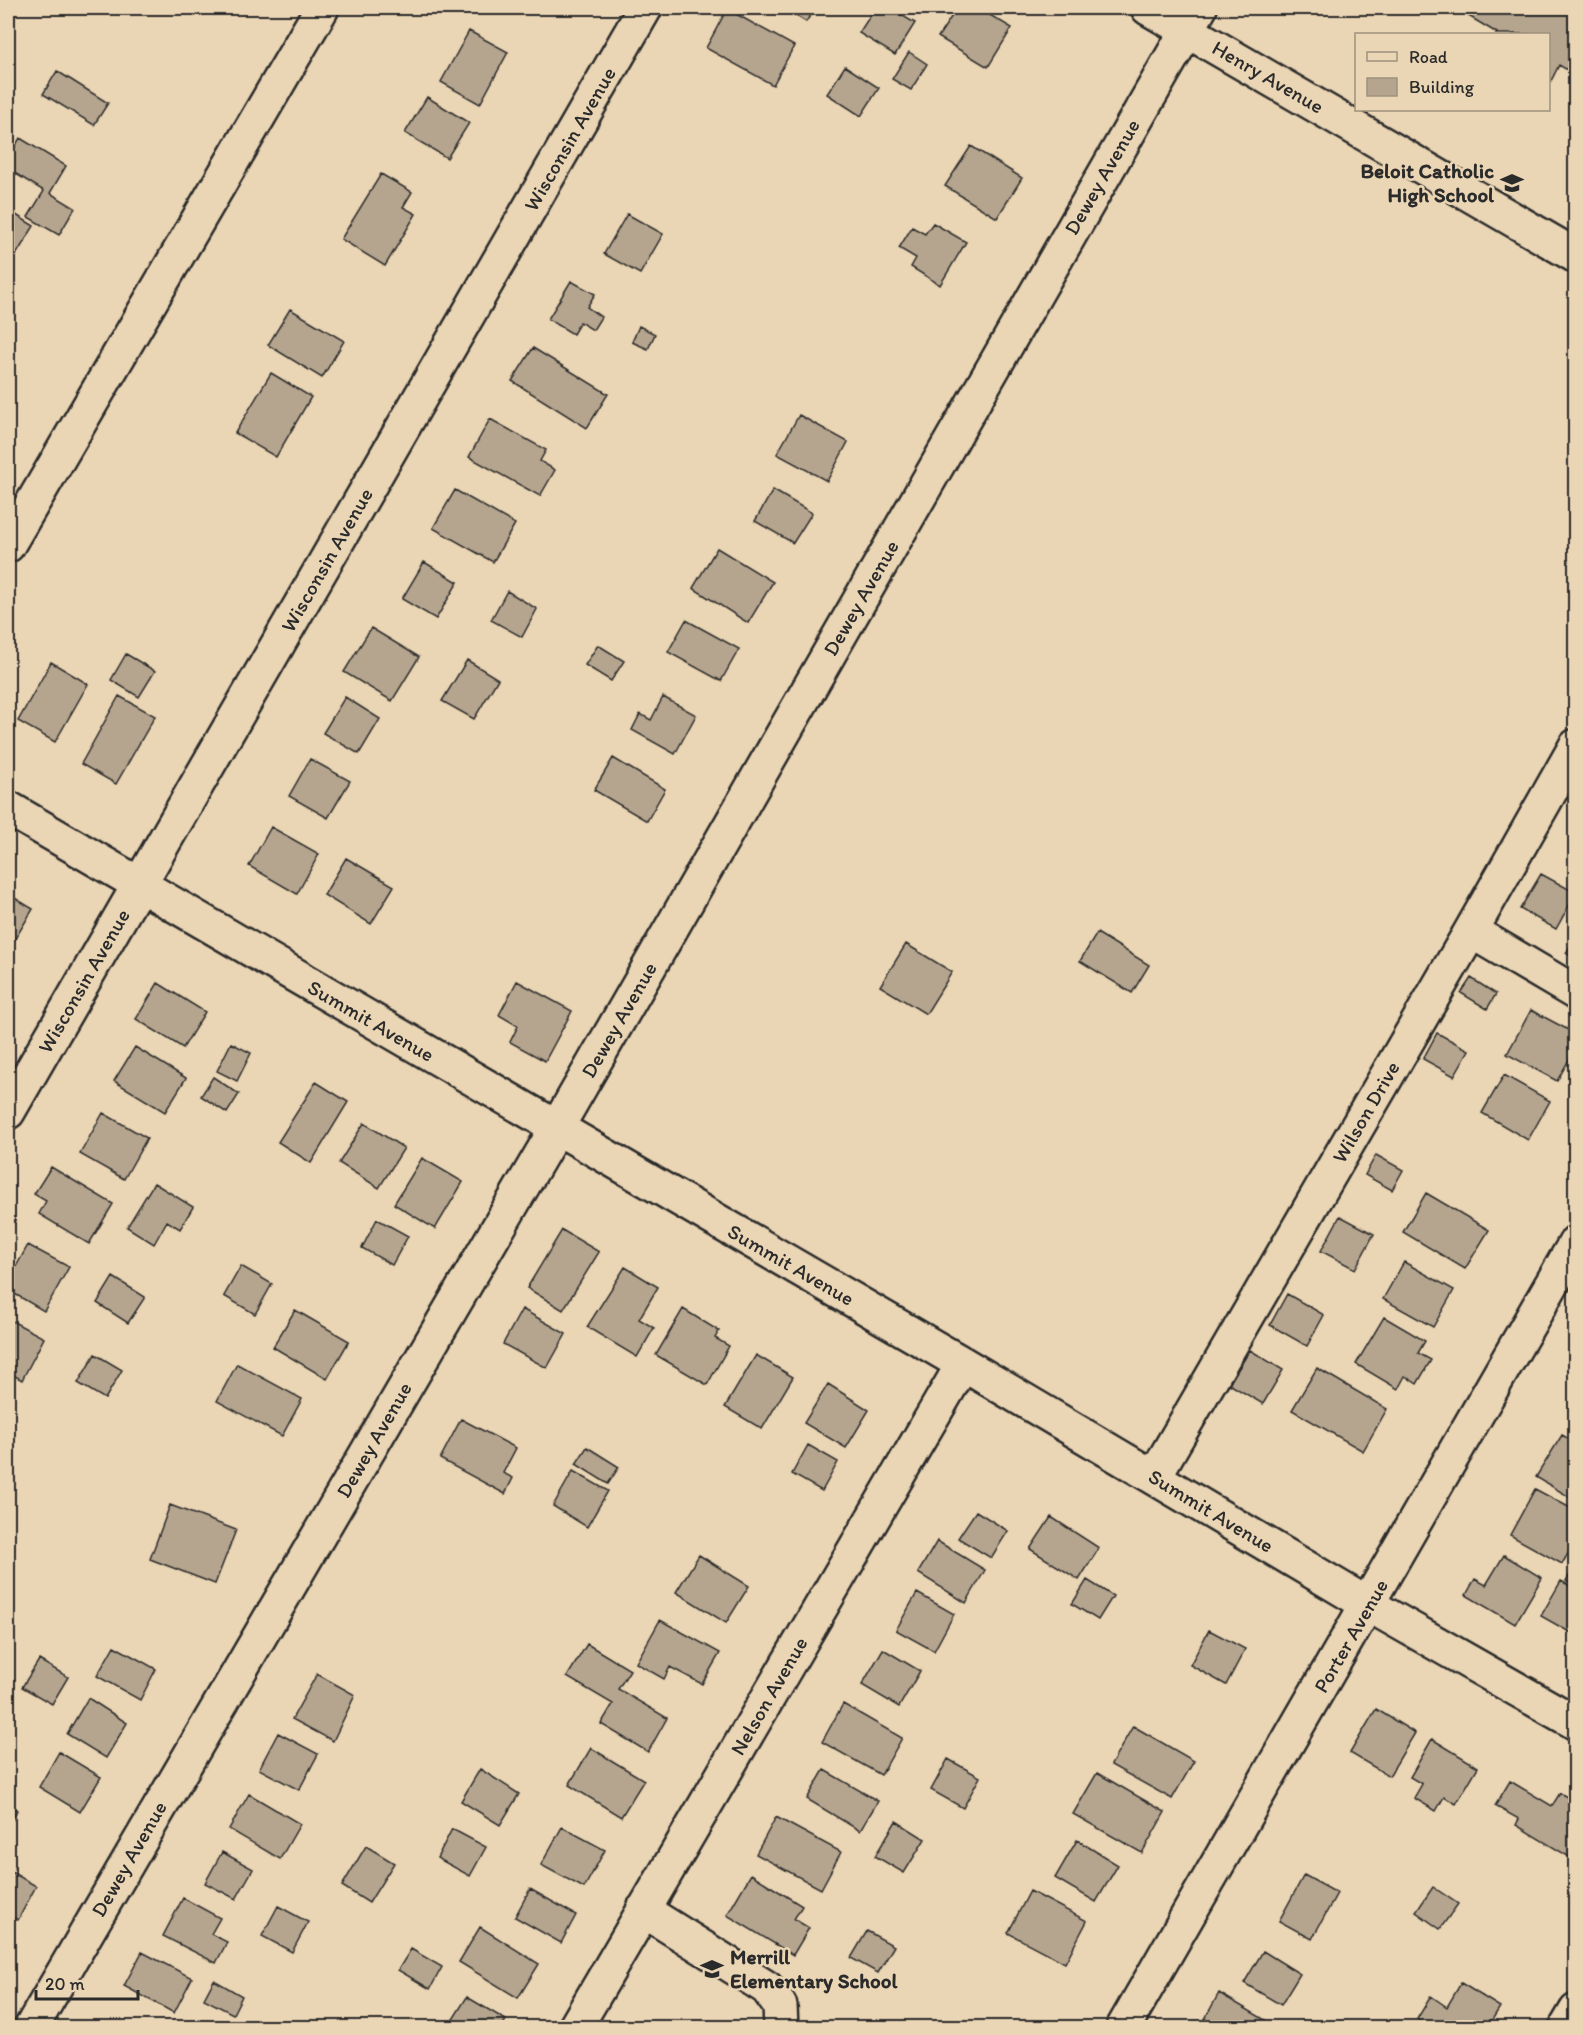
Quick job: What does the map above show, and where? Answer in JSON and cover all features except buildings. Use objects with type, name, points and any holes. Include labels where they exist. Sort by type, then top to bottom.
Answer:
[{"type":"street","points":[[8,545],[322,8]]},
{"type":"street","name":"Wisconsin Avenue","points":[[8,1112],[645,8]]},
{"type":"street","name":"Henry Avenue","points":[[1148,8],[1193,19],[1575,256]]},
{"type":"street","name":"Dewey Avenue","points":[[31,2028],[556,1129],[1193,19]]},
{"type":"street","name":"Wilson Drive","points":[[1154,1477],[1471,931],[1575,746]]},
{"type":"street","name":"Summit Avenue","points":[[8,808],[963,1364],[1369,1605],[1575,1723]]},
{"type":"street","points":[[1471,931],[1575,993]]},
{"type":"street","name":"Porter Avenue","points":[[1123,2028],[1369,1605],[1575,1242]]},
{"type":"street","name":"Nelson Avenue","points":[[575,2028],[963,1364]]},
{"type":"street","points":[[643,1910],[767,1988],[780,2006],[781,2028]]},
{"type":"street","points":[[1566,2028],[1575,2010]]},
{"type":"place","name":"Beloit Catholic High School","points":[[1512,183]]},
{"type":"place","name":"Merrill Elementary School","points":[[712,1969]]}]
